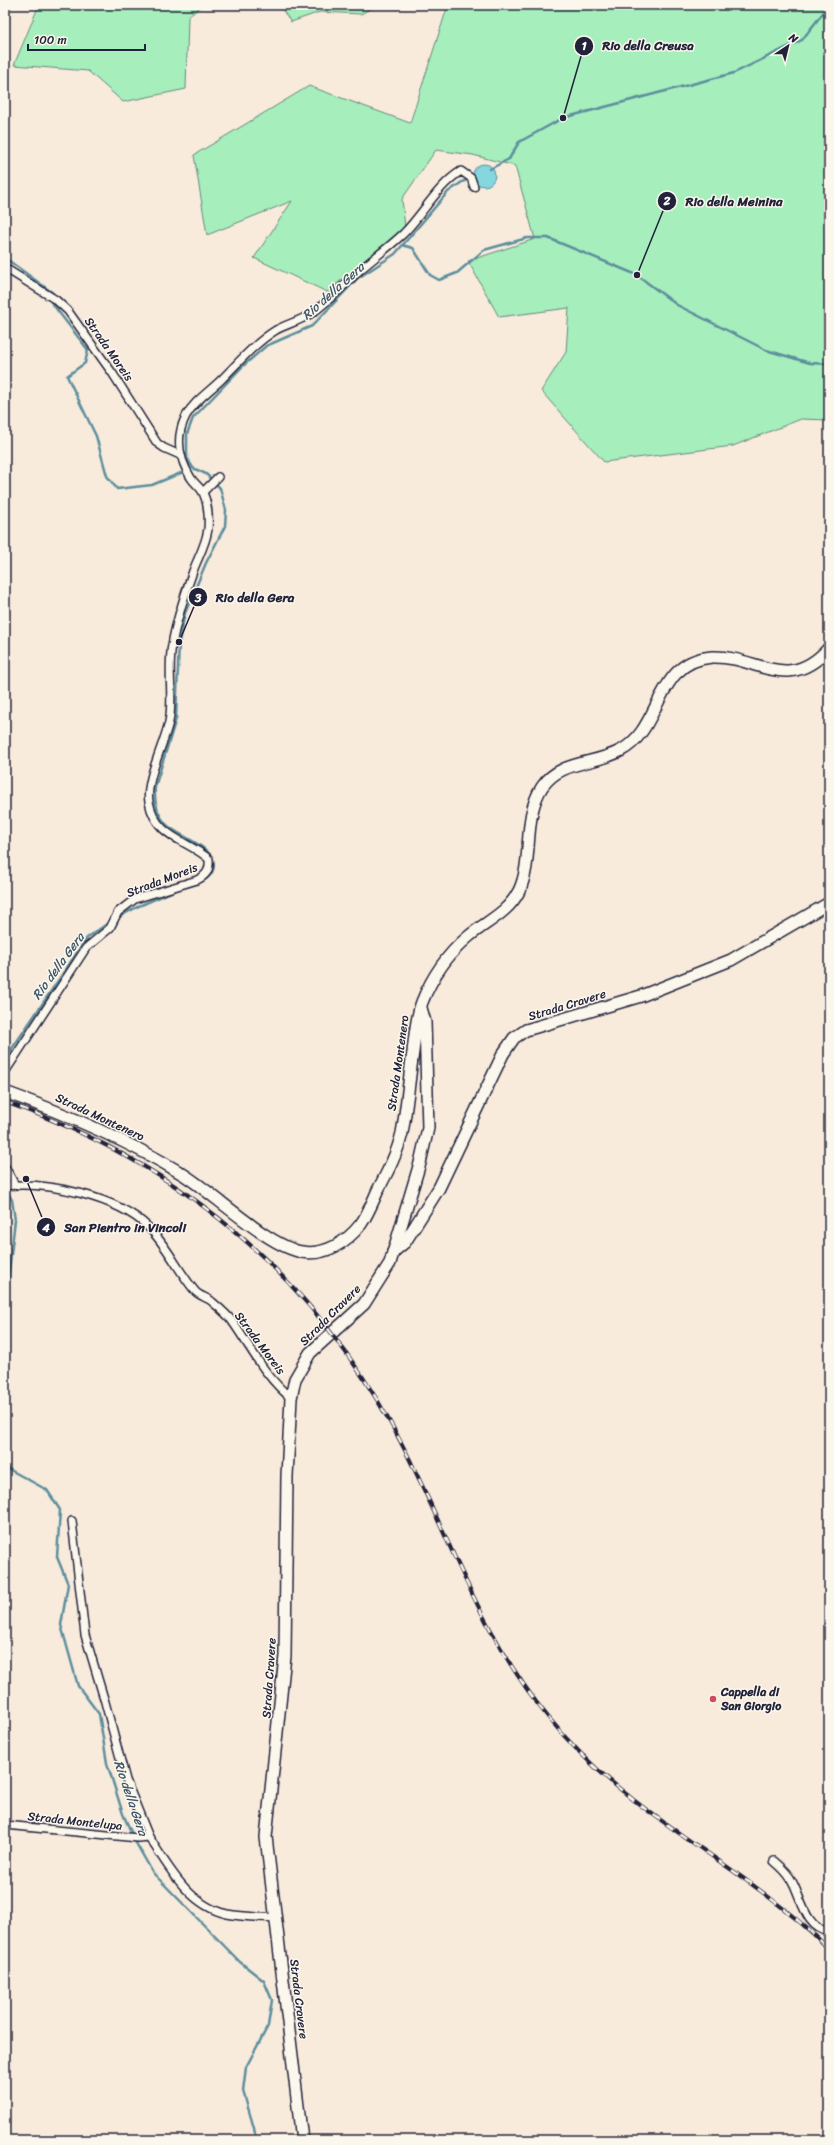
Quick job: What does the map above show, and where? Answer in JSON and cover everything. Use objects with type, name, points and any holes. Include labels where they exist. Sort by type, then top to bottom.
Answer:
[{"type":"street","points":[[218,477],[203,492],[192,479],[180,455],[179,443],[181,428],[186,416],[194,405],[224,378],[243,356],[275,331],[314,312],[332,297],[415,222],[451,177],[461,171],[471,178],[474,188]]},
{"type":"street","name":"Strada Moreis","points":[[5,268],[56,300],[68,310],[114,374],[157,442],[164,448],[180,455]]},
{"type":"street","name":"Strada Moreis","points":[[5,1072],[86,948],[114,923],[116,915],[122,908],[135,899],[197,880],[205,876],[210,868],[209,859],[200,851],[175,839],[162,828],[152,813],[148,799],[149,784],[162,749],[169,719],[172,646],[185,593],[208,530],[209,518],[203,492]]},
{"type":"street","name":"Strada Montenero","points":[[5,1092],[66,1114],[150,1155],[185,1175],[248,1222],[288,1248],[301,1252],[319,1253],[333,1248],[348,1237],[361,1224],[397,1154],[420,1007],[430,984],[444,962],[469,936],[503,912],[518,892],[523,881],[535,803],[541,788],[551,777],[573,764],[610,756],[630,745],[648,722],[670,679],[682,667],[709,657],[725,657],[766,670],[799,669],[818,659],[829,648]]},
{"type":"street","name":"Strada Cravere","points":[[393,1252],[405,1242],[439,1188],[503,1054],[514,1038],[526,1030],[640,996],[731,960],[829,903]]},
{"type":"street","name":"Strada Cravere","points":[[302,2140],[266,1837],[285,1656],[287,1476],[291,1398],[295,1380],[310,1353],[364,1304],[385,1273],[393,1252],[420,1163],[428,1128],[425,1022],[420,1007]]},
{"type":"street","name":"Strada Moreis","points":[[5,1167],[9,1186],[60,1190],[86,1195],[137,1217],[149,1227],[196,1292],[210,1301],[231,1320],[258,1363],[291,1398]]},
{"type":"street","points":[[72,1521],[85,1635],[126,1780],[149,1837],[175,1878],[198,1899],[213,1910],[245,1916],[276,1918]]},
{"type":"street","name":"Strada Montelupa","points":[[5,1825],[125,1837],[149,1837]]},
{"type":"street","points":[[774,1861],[784,1869],[793,1882],[809,1919],[823,1931],[829,1932]]},
{"type":"green space","points":[[39,5],[203,5],[188,17],[186,89],[123,102],[88,71],[14,65]]},
{"type":"green space","points":[[279,5],[377,5],[361,14],[320,12],[291,22]]},
{"type":"green space","points":[[448,5],[829,5],[829,420],[801,419],[733,446],[604,462],[541,391],[566,352],[569,308],[499,317],[468,261],[535,239],[515,166],[473,155],[436,150],[402,199],[405,227],[327,292],[254,258],[292,201],[207,235],[194,155],[309,86],[410,123]]},
{"type":"water","points":[[484,164],[488,165],[494,171],[494,179],[488,185],[484,186],[480,185],[474,179],[473,175],[474,171],[480,165]]},
{"type":"waterway","points":[[490,169],[509,159],[519,142],[563,118],[734,73],[802,40],[829,5]]},
{"type":"waterway","name":"Rio della Gera","points":[[186,887],[209,877],[213,870],[214,862],[211,855],[205,849],[166,824],[160,816],[157,807],[155,787],[176,719],[179,642],[185,613],[206,563],[225,526],[226,510],[220,488],[206,474],[193,468],[187,458],[187,434],[193,418],[243,366],[266,346],[312,326],[358,278],[395,254],[448,192],[469,179]]},
{"type":"waterway","points":[[402,245],[413,248],[430,275],[439,280],[457,273],[484,250],[527,238],[548,238],[637,275],[677,305],[766,350],[810,363],[829,364]]},
{"type":"waterway","points":[[5,258],[53,293]]},
{"type":"waterway","points":[[51,302],[88,350],[85,363],[67,376],[96,436],[107,476],[117,489],[152,485],[181,473]]},
{"type":"waterway","name":"Rio della Gera","points":[[117,918],[139,906],[178,889]]},
{"type":"waterway","name":"Rio della Gera","points":[[5,1059],[87,938],[111,921]]},
{"type":"waterway","name":"Rio della Gera","points":[[5,1188],[12,1200],[15,1220],[8,1280],[5,1286]]},
{"type":"waterway","name":"Rio della Gera","points":[[5,1467],[47,1490],[60,1510],[57,1557],[68,1584],[61,1625],[78,1686],[99,1714],[107,1763],[123,1814],[136,1843],[153,1873],[240,1962],[264,1981],[272,2000],[268,2026],[246,2067],[243,2091],[256,2140]]},
{"type":"railway","points":[[5,1102],[71,1128],[132,1160],[189,1196],[242,1238],[290,1284],[333,1336],[372,1392],[407,1454],[470,1590],[487,1623],[505,1656],[525,1687],[548,1717],[578,1751],[623,1792],[783,1908],[829,1949]]},
{"type":"place","name":"Rio della Creusa","points":[[563,118]]},
{"type":"place","name":"Rio della Meinina","points":[[637,275]]},
{"type":"place","name":"Rio della Gera","points":[[179,642]]},
{"type":"place","name":"San Pientro in Vincoli","points":[[26,1179]]},
{"type":"place","name":"Cappella di San Giorgio","points":[[713,1699]]}]
